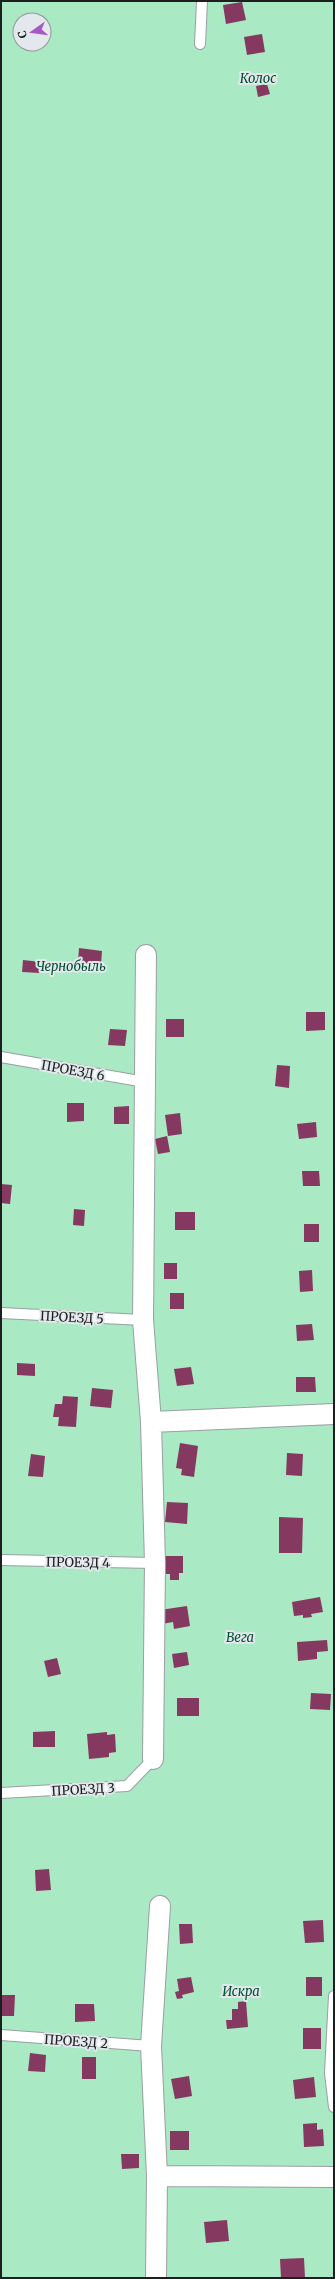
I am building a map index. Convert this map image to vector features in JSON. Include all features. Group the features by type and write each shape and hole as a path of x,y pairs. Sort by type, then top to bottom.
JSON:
{"street":[{"path":"146,955 143,1320 151,1422 155,1563 154,1759"},
{"path":"151,1422 334,1414"},
{"path":"156,2278 157,2176 151,2046 160,1906"},
{"path":"157,2176 334,2177"}],"lane":[{"path":"200,44 202,1"},
{"name":"ПРОЕЗД 6","path":"1,1057 145,1082"},
{"name":"ПРОЕЗД 5","path":"1,1313 143,1320"},
{"name":"ПРОЕЗД 4","path":"1,1560 155,1563"},
{"name":"ПРОЕЗД 3","path":"1,1793 127,1786 154,1759"},
{"path":"334,1996 330,2073 334,2108"},
{"name":"ПРОЕЗД 2","path":"1,2035 151,2046"}],"green space":[{"path":"1,1 334,1 334,2278 1,2278"}],"building":[{"path":"242,2 246,20 226,24 223,5"},
{"path":"262,34 265,52 247,55 244,37"},
{"path":"267,84 270,94 258,97 256,86"},
{"path":"79,948 102,951 101,965 78,962"},
{"path":"23,960 41,962 40,973 22,972"},
{"path":"306,1012 325,1012 325,1030 306,1031"},
{"path":"166,1019 184,1019 184,1037 166,1037"},
{"path":"110,1029 127,1030 125,1046 108,1045"},
{"path":"277,1065 290,1066 289,1088 275,1086"},
{"path":"67,1103 84,1103 84,1121 67,1122"},
{"path":"129,1106 129,1124 114,1124 114,1107"},
{"path":"180,1113 182,1134 168,1136 165,1115"},
{"path":"316,1122 317,1137 299,1139 297,1124"},
{"path":"167,1136 170,1152 158,1154 155,1139"},
{"path":"302,1171 319,1171 320,1186 303,1186"},
{"path":"1,1184 12,1185 10,1204 1,1203"},
{"path":"74,1209 85,1210 84,1226 73,1225"},
{"path":"175,1212 195,1212 195,1230 175,1230"},
{"path":"304,1224 319,1224 319,1242 304,1242"},
{"path":"164,1263 177,1263 177,1279 164,1279"},
{"path":"312,1270 313,1291 300,1292 299,1271"},
{"path":"170,1293 184,1293 184,1309 170,1309"},
{"path":"312,1324 314,1340 297,1341 296,1325"},
{"path":"17,1363 35,1364 35,1376 17,1375"},
{"path":"191,1367 194,1384 177,1386 174,1369"},
{"path":"296,1377 315,1377 316,1392 296,1392"},
{"path":"92,1388 113,1390 111,1408 90,1406"},
{"path":"63,1396 78,1397 76,1427 58,1426 59,1417 53,1417 55,1404 62,1404"},
{"path":"180,1443 198,1446 194,1477 181,1475 182,1469 176,1468"},
{"path":"287,1453 303,1454 302,1476 286,1475"},
{"path":"31,1454 45,1456 43,1477 28,1476"},
{"path":"167,1502 188,1503 187,1524 165,1522"},
{"path":"279,1517 303,1518 302,1553 279,1553"},
{"path":"163,1556 183,1556 183,1573 179,1573 179,1580 170,1580 170,1574 163,1574"},
{"path":"320,1597 323,1612 311,1614 312,1617 303,1618 303,1615 294,1616 292,1602"},
{"path":"187,1606 190,1626 174,1629 173,1622 162,1624 160,1610"},
{"path":"327,1640 328,1651 317,1652 317,1659 298,1661 297,1642"},
{"path":"187,1652 189,1665 174,1668 172,1654"},
{"path":"57,1658 61,1674 48,1677 44,1661"},
{"path":"311,1693 331,1694 330,1710 310,1709"},
{"path":"177,1698 199,1698 199,1716 177,1716"},
{"path":"55,1731 55,1747 33,1747 33,1732"},
{"path":"107,1732 107,1735 115,1734 116,1752 109,1753 109,1757 89,1759 87,1734"},
{"path":"49,1869 51,1890 36,1891 35,1870"},
{"path":"323,1920 324,1942 305,1943 303,1921"},
{"path":"179,1924 192,1924 193,1943 180,1944"},
{"path":"191,1977 194,1992 182,1995 183,1998 177,1999 175,1992 179,1991 177,1979"},
{"path":"306,1977 322,1977 322,1996 306,1996"},
{"path":"1,1995 15,1995 14,2016 1,2016"},
{"path":"246,2001 248,2027 227,2029 226,2020 232,2020 232,2009 238,2009 238,2002"},
{"path":"75,2004 94,2004 95,2021 75,2022"},
{"path":"303,2028 321,2028 321,2049 303,2049"},
{"path":"30,2053 46,2055 45,2072 28,2071"},
{"path":"82,2057 96,2057 96,2079 82,2079"},
{"path":"189,2076 192,2096 175,2099 171,2079"},
{"path":"314,2077 316,2097 295,2099 293,2080"},
{"path":"317,2123 317,2130 323,2129 324,2146 304,2147 303,2124"},
{"path":"170,2131 189,2131 189,2150 170,2150"},
{"path":"121,2154 139,2154 139,2168 122,2169"},
{"path":"227,2220 229,2241 206,2243 204,2222"},
{"path":"304,2258 305,2278 281,2278 280,2259"}],"park label":[{"name":"Колос","path":"258,78"},
{"name":"Чернобыль","path":"71,966"},
{"name":"Вега","path":"240,1637"},
{"name":"Искра","path":"241,1991"}]}
